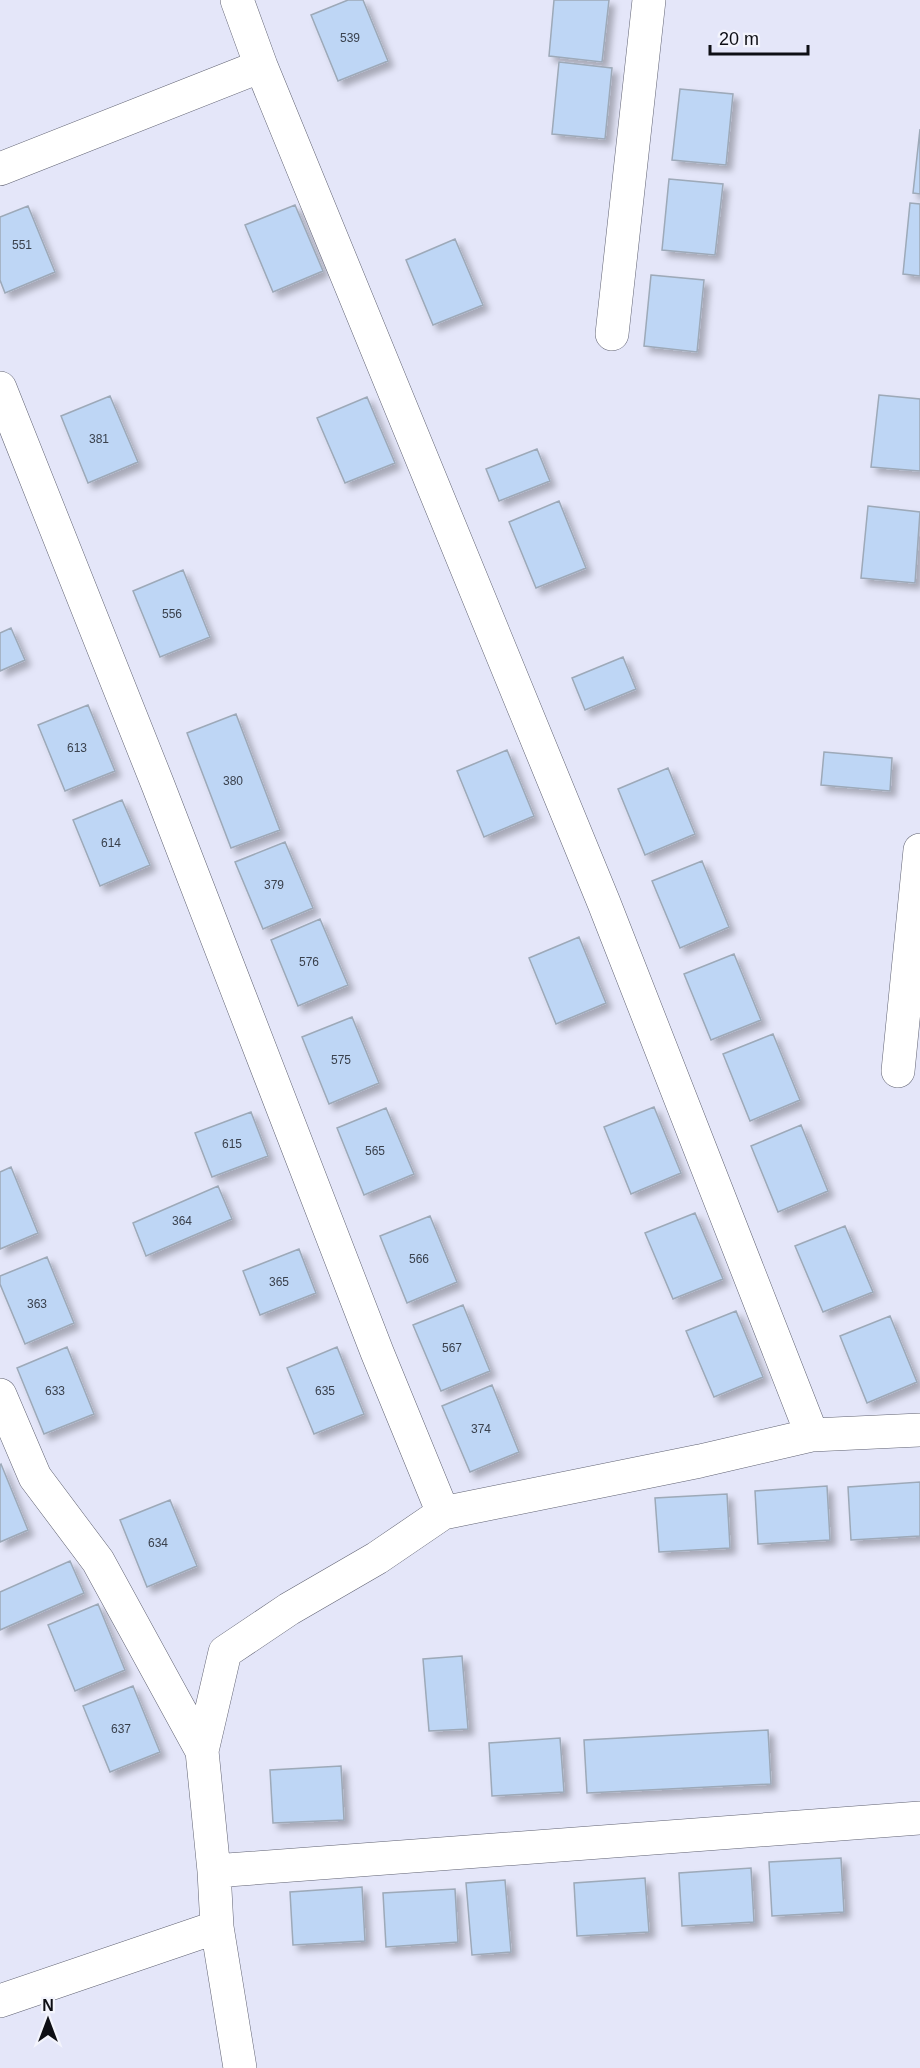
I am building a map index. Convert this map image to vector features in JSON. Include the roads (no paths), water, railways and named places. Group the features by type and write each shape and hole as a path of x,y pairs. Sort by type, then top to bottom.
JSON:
{"street":[{"path":"237,0 261,66 604,903 813,1436"},
{"path":"612,334 649,0"},
{"path":"0,169 261,66"},
{"path":"0,388 162,796 377,1352 443,1513"},
{"path":"898,1071 920,850"},
{"path":"0,1395 35,1478 98,1561 202,1751"},
{"path":"240,2068 217,1927 202,1751 225,1652 289,1609 377,1558 443,1513 813,1436 920,1430"},
{"path":"214,1871 920,1818"},
{"path":"0,2001 217,1927"}]}
